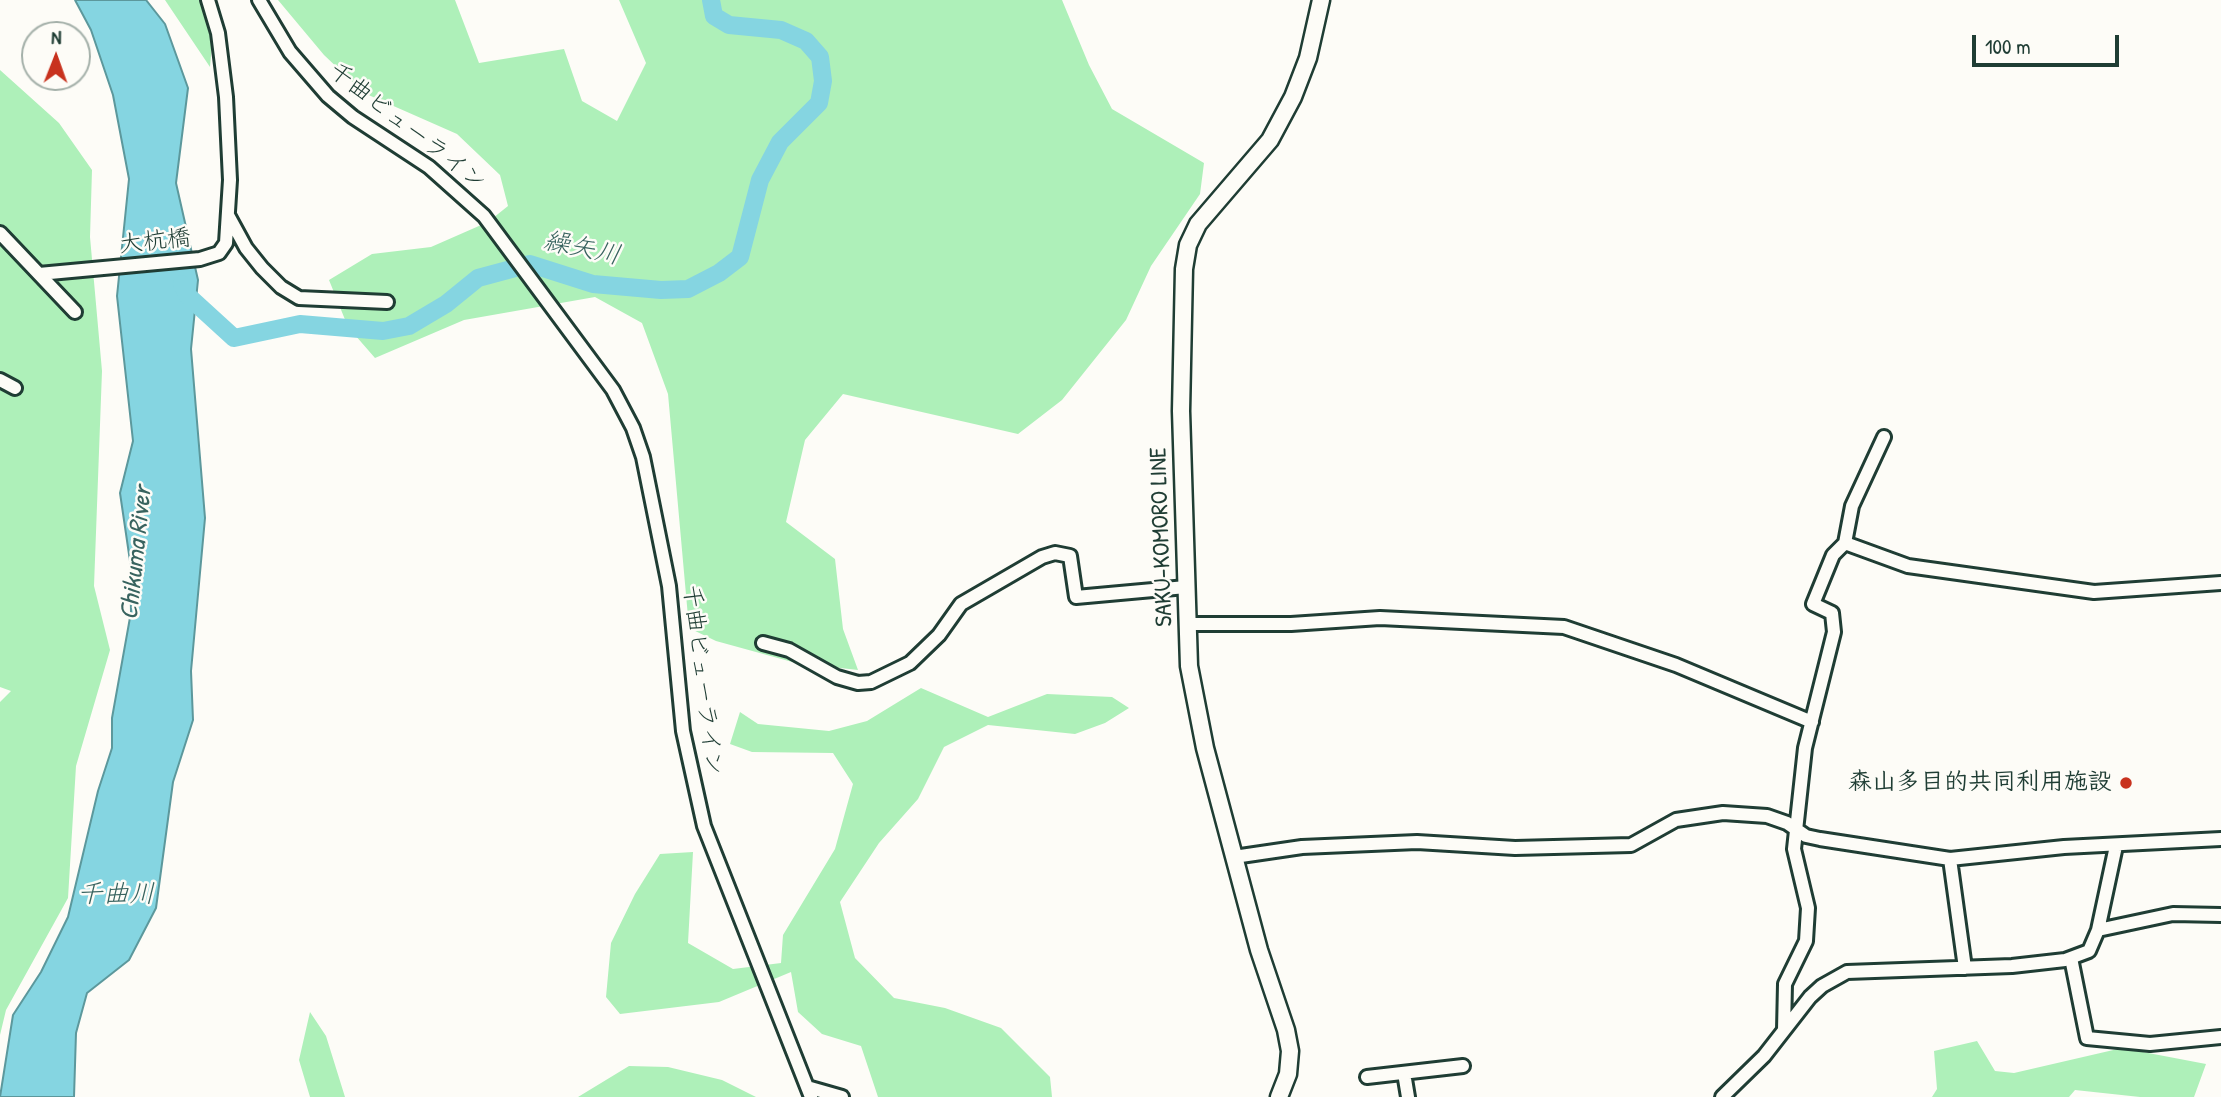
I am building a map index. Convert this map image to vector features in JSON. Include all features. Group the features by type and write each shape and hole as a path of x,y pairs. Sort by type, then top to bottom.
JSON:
{"main road":[{"name":"SAKU-KOMORO LINE","path":"1279,1097 1288,1073 1290,1051 1234,858 1194,701 1188,666 1181,411 1188,245 1210,207 1270,140 1293,97 1308,58 1321,0"}],"street":[{"path":"208,0 218,33 226,97 228,215 246,248 281,287 290,292 318,300 387,303"},
{"name":"千曲ビューライン","path":"259,0 290,52 328,96 353,117 429,167 484,216 612,390 639,447 669,586 683,731 701,815 809,1092"},
{"name":"大杭橋","path":"39,274 200,259 219,253 226,243 228,215"},
{"path":"0,233 75,312"},
{"path":"0,380 15,388"},
{"path":"1784,1030 1785,984 1806,941 1808,908 1796,864 1795,829 1805,748 1834,632 1832,613 1813,604 1833,555 1845,543 1852,506 1884,437"},
{"path":"1845,543 1908,566 2094,592 2221,583"},
{"path":"762,643 789,650 837,677 858,683 871,681 910,663 939,635 961,604 1042,557 1055,553 1070,556 1076,597 1186,587"},
{"path":"1187,624 1291,624 1380,618 1564,627 1676,665 1812,722"},
{"path":"1234,858 1302,847 1417,842 1516,848 1631,845 1676,820 1723,813 1767,816 1807,836 1820,839 1950,859 2064,847 2221,839"},
{"path":"1722,1097 1763,1056 1822,986 1847,972 1965,968 2071,958 2089,951 2098,930 2116,846"},
{"path":"1950,859 1965,968"},
{"path":"2098,930 2173,914 2221,915"},
{"path":"2071,958 2087,1038 2150,1044 2221,1037"},
{"path":"1367,1077 1462,1066"},
{"path":"1404,1073 1408,1097"},
{"path":"809,1092 842,1097"}],"green space":[{"path":"165,0 216,0 210,67 169,6"},
{"path":"278,0 455,0 479,63 564,49 582,101 617,121 646,63 619,0 1062,0 1089,65 1112,109 1204,163 1200,194 1151,266 1126,320 1062,400 1018,434 843,394 805,440 786,522 835,559 843,629 858,670 796,663 716,641 689,628 668,394 642,323 595,297 464,320 375,358 348,327 329,280 372,254 431,247 488,222 508,206 500,175 457,134 364,93 324,55"},
{"path":"0,70 59,123 92,170 90,237 102,371 94,586 110,650 76,766 68,898 6,1010 0,1035 0,702 11,691 0,687"},
{"path":"921,688 988,717 1047,694 1112,697 1129,708 1105,723 1075,734 988,725 944,747 918,799 879,843 840,902 855,958 894,998 945,1008 1001,1028 1050,1077 1052,1097 878,1097 861,1046 822,1034 798,1012 791,972 719,1002 620,1014 606,997 611,943 635,894 660,854 693,852 688,943 733,969 781,963 783,935 835,849 853,784 833,753 752,752 730,744 740,712 758,724 829,731 867,721"},
{"path":"310,1012 326,1036 345,1097 310,1097 299,1060"},
{"path":"1977,1041 1995,1071 2014,1073 2122,1048 2206,1064 2194,1097 2140,1097 2075,1090 2069,1097 1932,1097 1937,1089 1934,1051"},
{"path":"629,1066 668,1067 722,1080 756,1097 578,1097"}],"water":[{"name":"千曲川","path":"75,0 146,0 165,24 188,88 176,183 198,280 191,349 205,518 191,671 193,720 173,782 156,908 129,960 87,993 76,1033 74,1097 0,1097 13,1015 41,972 68,917 98,791 112,748 112,718 131,612 130,561 120,493 133,441 117,296 129,179 113,95 91,30 91,21 86,21"}],"waterway":[{"name":"繰矢川","path":"182,284 188,296 234,338 300,324 383,331 409,326 446,304 478,278 530,264 593,284 661,290 688,289 719,273 740,257 760,180 780,142 819,103 823,81 820,57 806,41 781,30 729,25 714,16 711,0"}],"place":[{"name":"森山多目的共同利用施設","path":"2126,783"}],"water label":[{"name":"Chikuma River","path":"137,553"}]}
